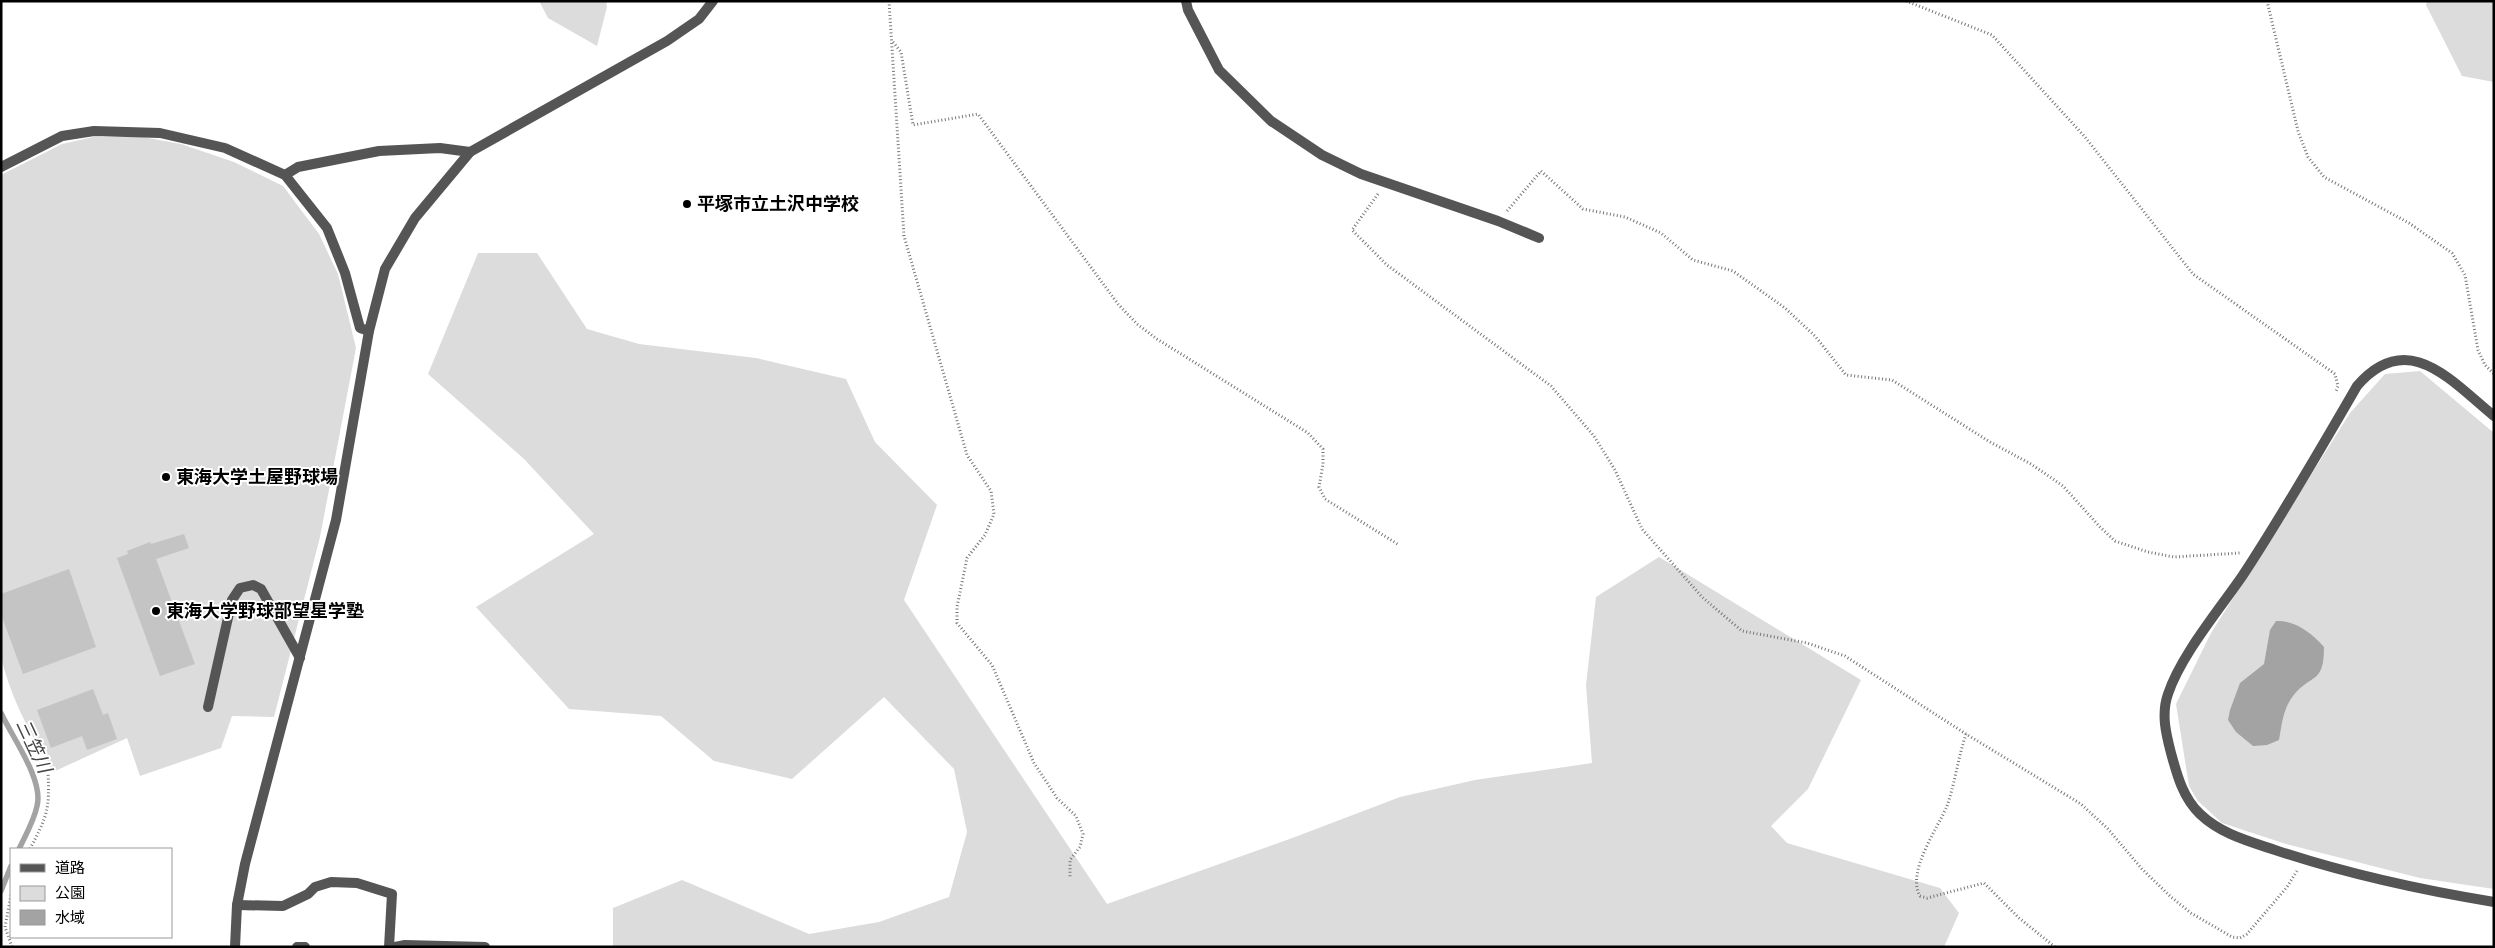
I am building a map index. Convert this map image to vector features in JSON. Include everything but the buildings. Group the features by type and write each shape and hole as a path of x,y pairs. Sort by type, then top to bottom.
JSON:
{"street":[{"path":"235,947 238,905 245,864 336,520 369,331 386,269 415,218 470,152 667,41 699,19 713,1"},
{"path":"1186,1 1219,70 1271,121 1322,155 1361,174 1498,221 1539,238"},
{"path":"1,167 62,136 94,131 160,133 225,148 285,176 327,228 345,273 360,328 369,331"},
{"path":"285,176 298,167 379,151 440,148 470,152"},
{"path":"2494,416 2432,366 2414,361 2402,361 2379,367 2368,374 2358,386 2258,551 2174,680 2165,709 2166,731 2181,786 2198,812 2219,830 2302,859 2421,890 2494,902"},
{"path":"208,707 232,600 240,588 253,585 261,589 300,658"},
{"path":"238,905 283,906 308,894 315,887 331,882 357,883 392,894 389,947"},
{"path":"395,947 405,944 485,947"},
{"path":"297,947 306,947"}],"path":[{"path":"889,1 904,236 967,455 992,491 994,514 985,535 967,558 957,607 957,622 992,665 1034,763 1057,798 1076,816 1083,834 1080,847 1070,860 1070,878"},
{"path":"1906,1 1992,34 2086,137 2193,274 2335,374 2338,386 2331,399"},
{"path":"2267,1 2298,131 2308,157 2324,177 2409,223 2452,253 2465,275 2478,350 2485,365 2494,374"},
{"path":"892,42 901,52 913,125 978,114 1118,304 1157,339 1308,433 1322,449 1323,464 1319,487 1325,500 1399,545"},
{"path":"1498,221 1541,171 1583,209 1625,217 1661,233 1692,260 1733,270 1785,308 1815,336 1846,375 1892,380 1990,442 2031,464 2064,486 2115,541 2148,552 2174,557 2258,551"},
{"path":"1387,182 1352,230 1387,265 1551,386 1594,436 1615,470 1642,529 1702,597 1742,631 1807,643 1845,656 1966,734 2081,804 2108,829 2142,869 2171,897 2192,913 2232,937 2240,938 2247,934 2287,887 2302,859"},
{"path":"1966,734 1946,807 1921,861 1917,891 1920,896 1927,898 1984,883 2019,918 2055,947"},
{"path":"30,848 46,817 49,805 48,772"},
{"path":"10,900 5,927 12,947"}],"green space":[{"path":"539,1 606,1 607,7 597,46 548,18"},
{"path":"2427,1 2494,1 2494,82 2462,76 2426,5"},
{"name":"東海大学土屋野球場","path":"93,137 143,137 181,144 234,162 283,186 319,234 338,274 356,348 320,537 274,717 232,716 221,748 140,776 127,738 53,772 23,716 10,687 1,657 1,175 62,144"},
{"path":"478,253 537,253 587,329 639,344 756,358 846,379 875,442 937,505 904,600 1107,904 1295,837 1400,797 1475,780 1592,763 1586,685 1596,597 1659,557 1861,680 1808,789 1771,826 1787,843 1940,888 1959,913 1944,947 613,947 613,908 682,880 809,934 879,922 949,897 967,832 954,769 884,697 792,779 714,761 661,716 569,709 476,607 594,534 524,459 428,374"},
{"path":"2420,371 2494,433 2494,889 2420,878 2286,844 2222,823 2198,801 2189,786 2176,704 2211,633 2350,413 2385,374"}],"water":[{"path":"2276,621 2283,621 2302,628 2324,647 2322,667 2315,677 2293,696 2287,706 2279,740 2267,745 2253,746 2236,732 2228,720 2240,683 2264,664 2270,630"}],"waterway":[{"name":"三笠川","path":"1,713 32,771 38,796 34,817 19,848"},
{"name":"三笠川","path":"1,891 10,868"}],"place":[{"name":"平塚市立土沢中学校","path":"687,204"},
{"name":"東海大学土屋野球場","path":"166,477"},
{"name":"東海大学野球部望星学塾","path":"156,611"}]}
